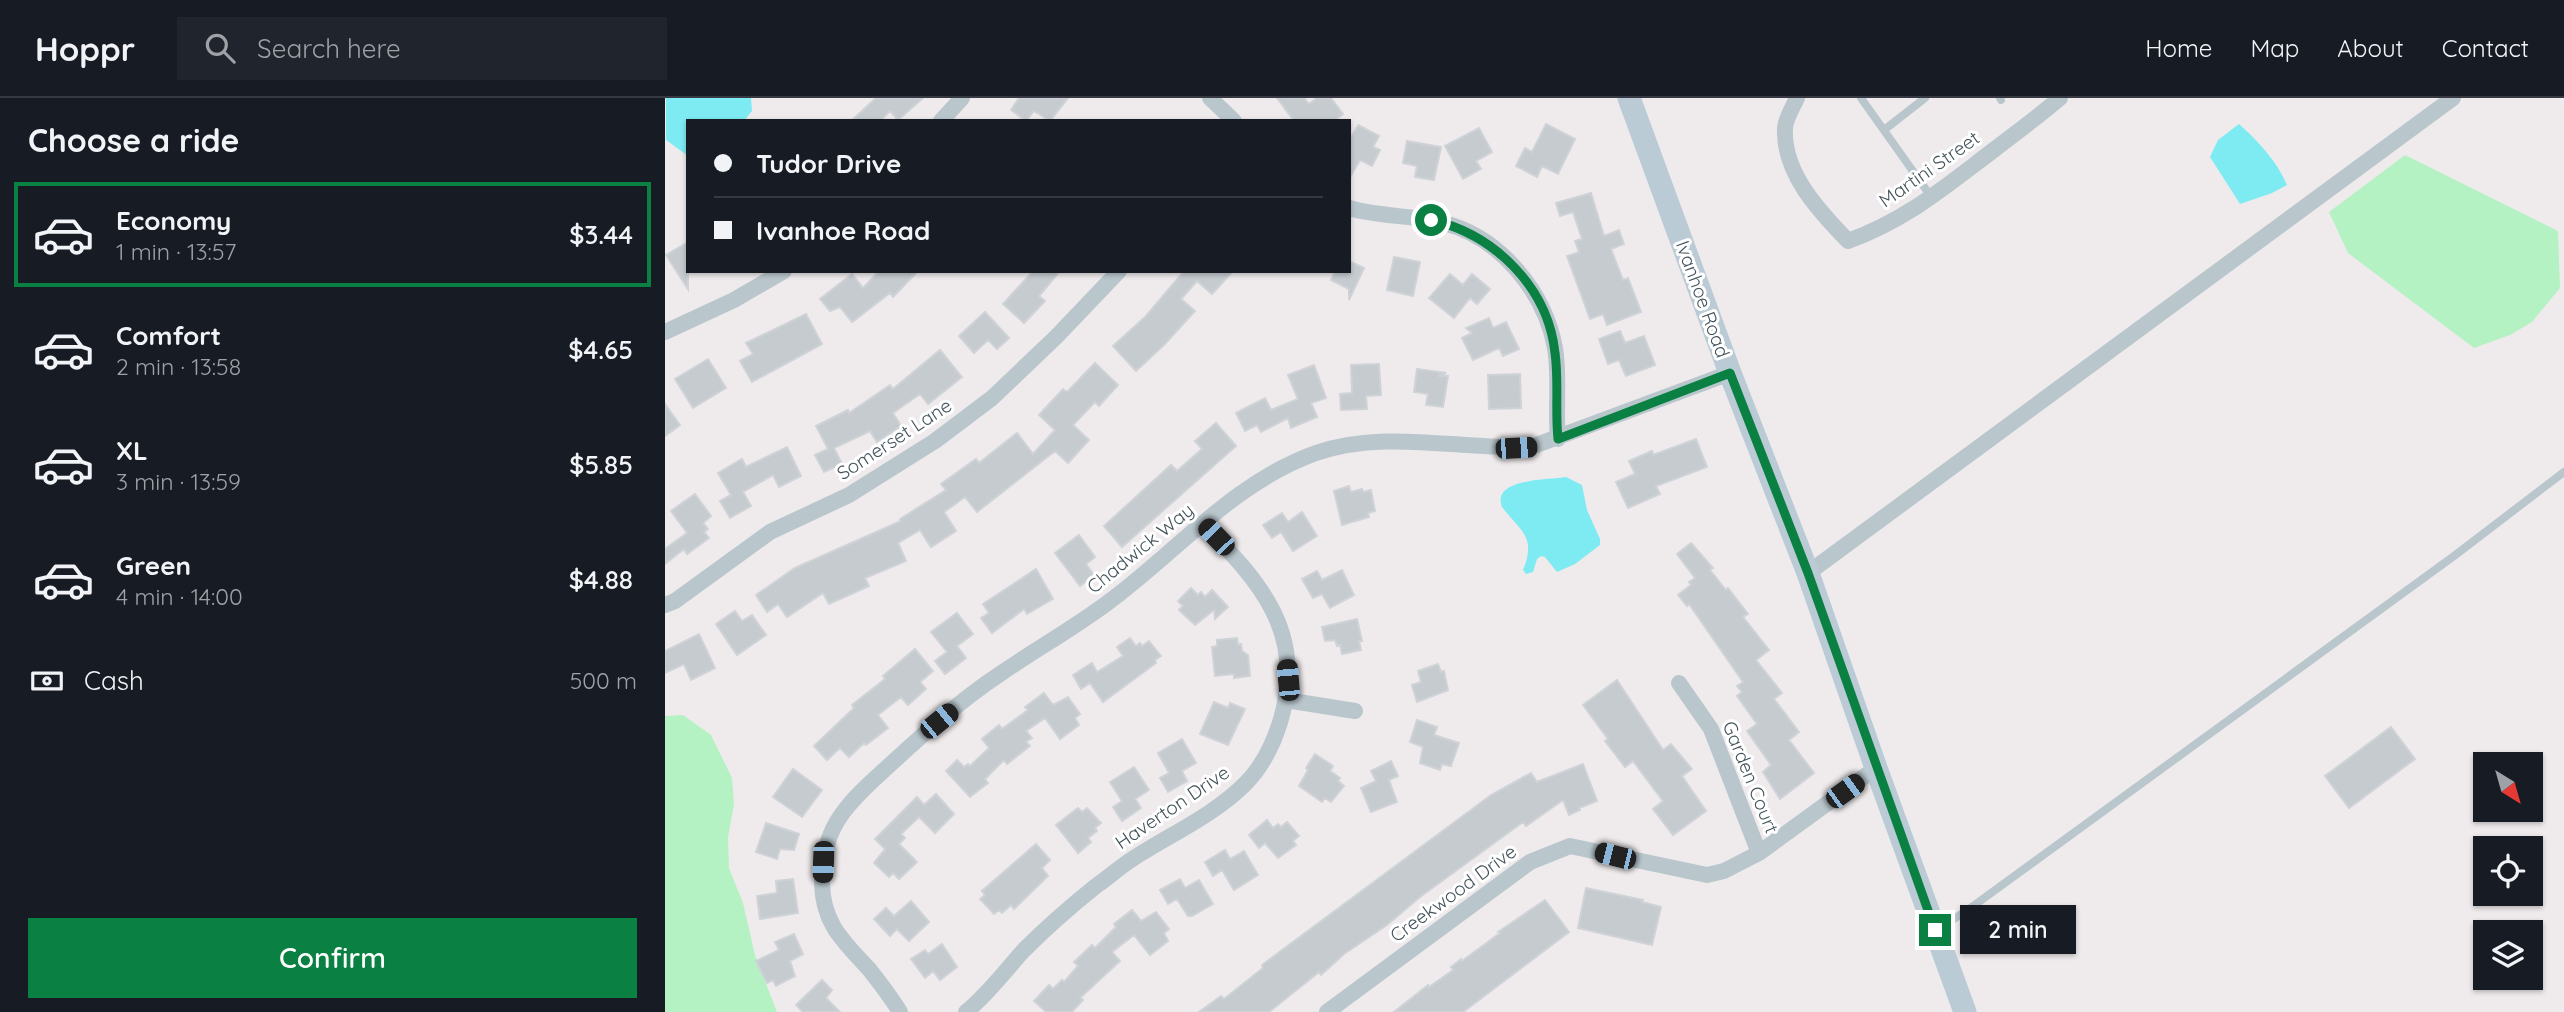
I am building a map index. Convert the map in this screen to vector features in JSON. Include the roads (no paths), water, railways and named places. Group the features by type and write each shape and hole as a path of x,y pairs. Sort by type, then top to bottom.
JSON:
{"main road":[{"name":"Ivanhoe Road","path":"1629,98 1730,373 1808,573 1965,1012"}],"street":[{"path":"943,119 962,98"},
{"path":"1210,98 1232,119"},
{"name":"Martini Street","path":"1797,98 1785,126 1787,158 1823,215 1848,241 1910,213 2034,121 2060,98"},
{"path":"1808,573 2453,98"},
{"path":"1351,208 1375,214 1414,216 1448,224 1489,244 1518,271 1538,300 1551,332 1557,376 1558,439"},
{"path":"665,332 734,300 781,273"},
{"name":"Somerset Lane","path":"665,605 675,601 770,532 849,495 935,441 992,398 1056,338 1117,273"},
{"name":"Chadwick Way","path":"900,1012 888,993 848,949 831,923 823,898 823,862 834,827 855,798 961,703 998,675 1106,604 1232,498 1277,469 1336,447 1372,442 1531,447 1730,373"},
{"name":"Haverton Drive","path":"966,1012 1065,911 1131,859 1217,807 1245,784 1269,751 1286,700 1286,647 1263,591 1203,524"},
{"name":"Garden Court","path":"1679,683 1711,729 1759,853"},
{"path":"1286,700 1355,711"},
{"name":"Creekwood Drive","path":"1327,1012 1530,862 1570,846 1707,875 1741,863 1759,853 1876,768"}],"lane":[{"path":"1861,98 1931,198"},
{"path":"1884,130 1925,98"},
{"path":"1935,930 1965,912 2421,580 2564,472"}],"water":[{"path":"666,98 751,98 752,111 746,119 686,119 686,155 666,140"},
{"path":"2239,124 2266,152 2287,185 2240,204 2210,157 2218,140"},
{"path":"1566,477 1582,485 1587,510 1600,545 1575,564 1557,572 1545,557 1541,556 1537,559 1533,572 1526,574 1523,570 1527,559 1527,541 1502,507 1501,498 1505,491 1523,482"}]}
